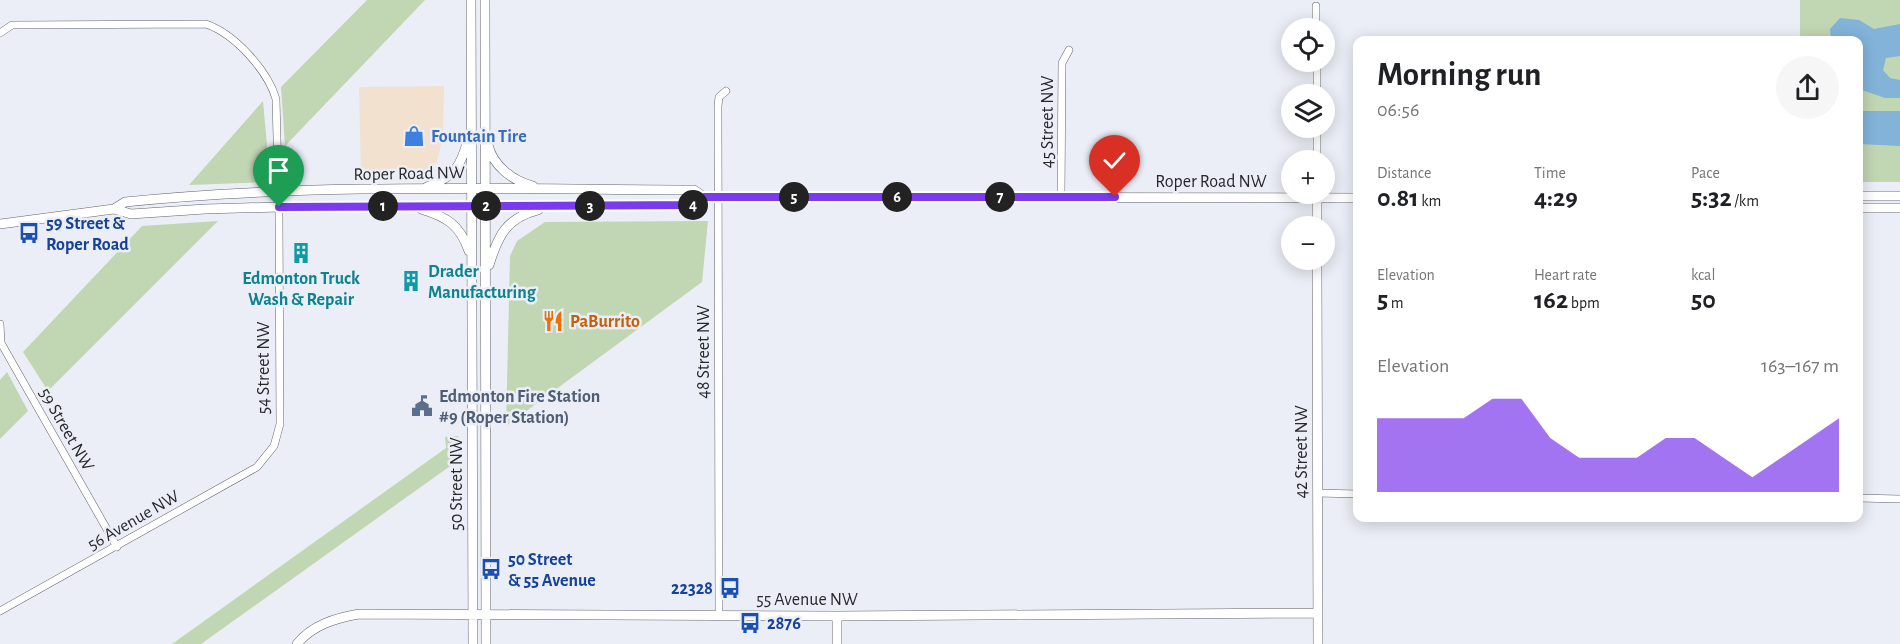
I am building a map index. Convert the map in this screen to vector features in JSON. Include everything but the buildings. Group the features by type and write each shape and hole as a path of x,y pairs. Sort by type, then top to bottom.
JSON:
{"main road":[{"name":"50 Street NW","path":"471,0 473,644"},
{"name":"50 Street NW","path":"484,0 486,644"},
{"path":"423,189 454,173 463,156 471,129"},
{"path":"485,130 494,161 521,183 547,189"},
{"name":"Roper Road NW","path":"114,209 125,202 227,193 423,189 694,190 704,197 1281,195"},
{"name":"Roper Road NW","path":"1335,196 1353,198"},
{"path":"1863,196 1900,196"},
{"name":"Roper Road NW","path":"0,224 114,209 131,214 279,207 694,205 704,197"},
{"path":"413,206 448,220 457,227 464,236 472,260"},
{"path":"485,276 495,244 507,226 520,216 550,206"},
{"path":"1863,208 1900,208"},
{"name":"42 Street NW","path":"1317,270 1318,644"},
{"name":"55 Avenue NW","path":"299,641 312,630 326,623 341,617 359,614 837,616 1318,613"},
{"path":"837,616 837,644"}],"street":[{"path":"1316,6 1316,18"},
{"name":"54 Street NW","path":"0,33 12,25 206,24 233,39 273,86 277,113 279,191 280,424 274,447"},
{"name":"45 Street NW","path":"1061,197 1062,63 1069,50"},
{"name":"48 Street NW","path":"718,615 718,106 719,97 726,91"},
{"name":"59 Street NW","path":"0,324 1,342 117,547"},
{"name":"56 Avenue NW","path":"0,611 257,467 274,447"},
{"path":"1317,493 1353,494"},
{"path":"1863,498 1900,499"}],"shaded area":[{"path":"444,86 443,136 437,162 420,173 361,173 359,87"}],"green space":[{"path":"367,0 425,0 285,146 281,87"},
{"path":"1800,0 1900,0 1900,182 1863,182 1863,36 1800,36"},
{"path":"263,101 268,182 189,185"},
{"path":"218,221 48,391 23,352 142,226"},
{"path":"708,221 702,282 506,426 510,256 517,241 545,222"},
{"path":"7,372 28,411 0,439 0,380"},
{"path":"458,436 460,459 201,644 172,644 446,448 445,437"}],"water":[{"path":"1840,18 1859,20 1874,29 1900,24 1900,56 1886,58 1883,70 1890,78 1900,80 1900,98 1885,98 1863,90 1863,36 1831,36 1830,29"},
{"path":"1863,111 1900,111 1900,146 1863,144"}],"place":[{"name":"Fountain Tire","path":"414,136"},
{"name":"59 Street & Roper Road","path":"29,233"},
{"name":"Edmonton Truck Wash & Repair","path":"301,253"},
{"name":"Drader Manufacturing","path":"411,281"},
{"name":"PaBurrito","path":"553,321"},
{"name":"Edmonton Fire Station #9 (Roper Station)","path":"422,406"},
{"name":"50 Street & 55 Avenue","path":"491,569"},
{"name":"22328","path":"730,588"},
{"name":"2876","path":"750,623"}],"route":[{"path":"279,207 694,205 704,197 1115,197"}]}
